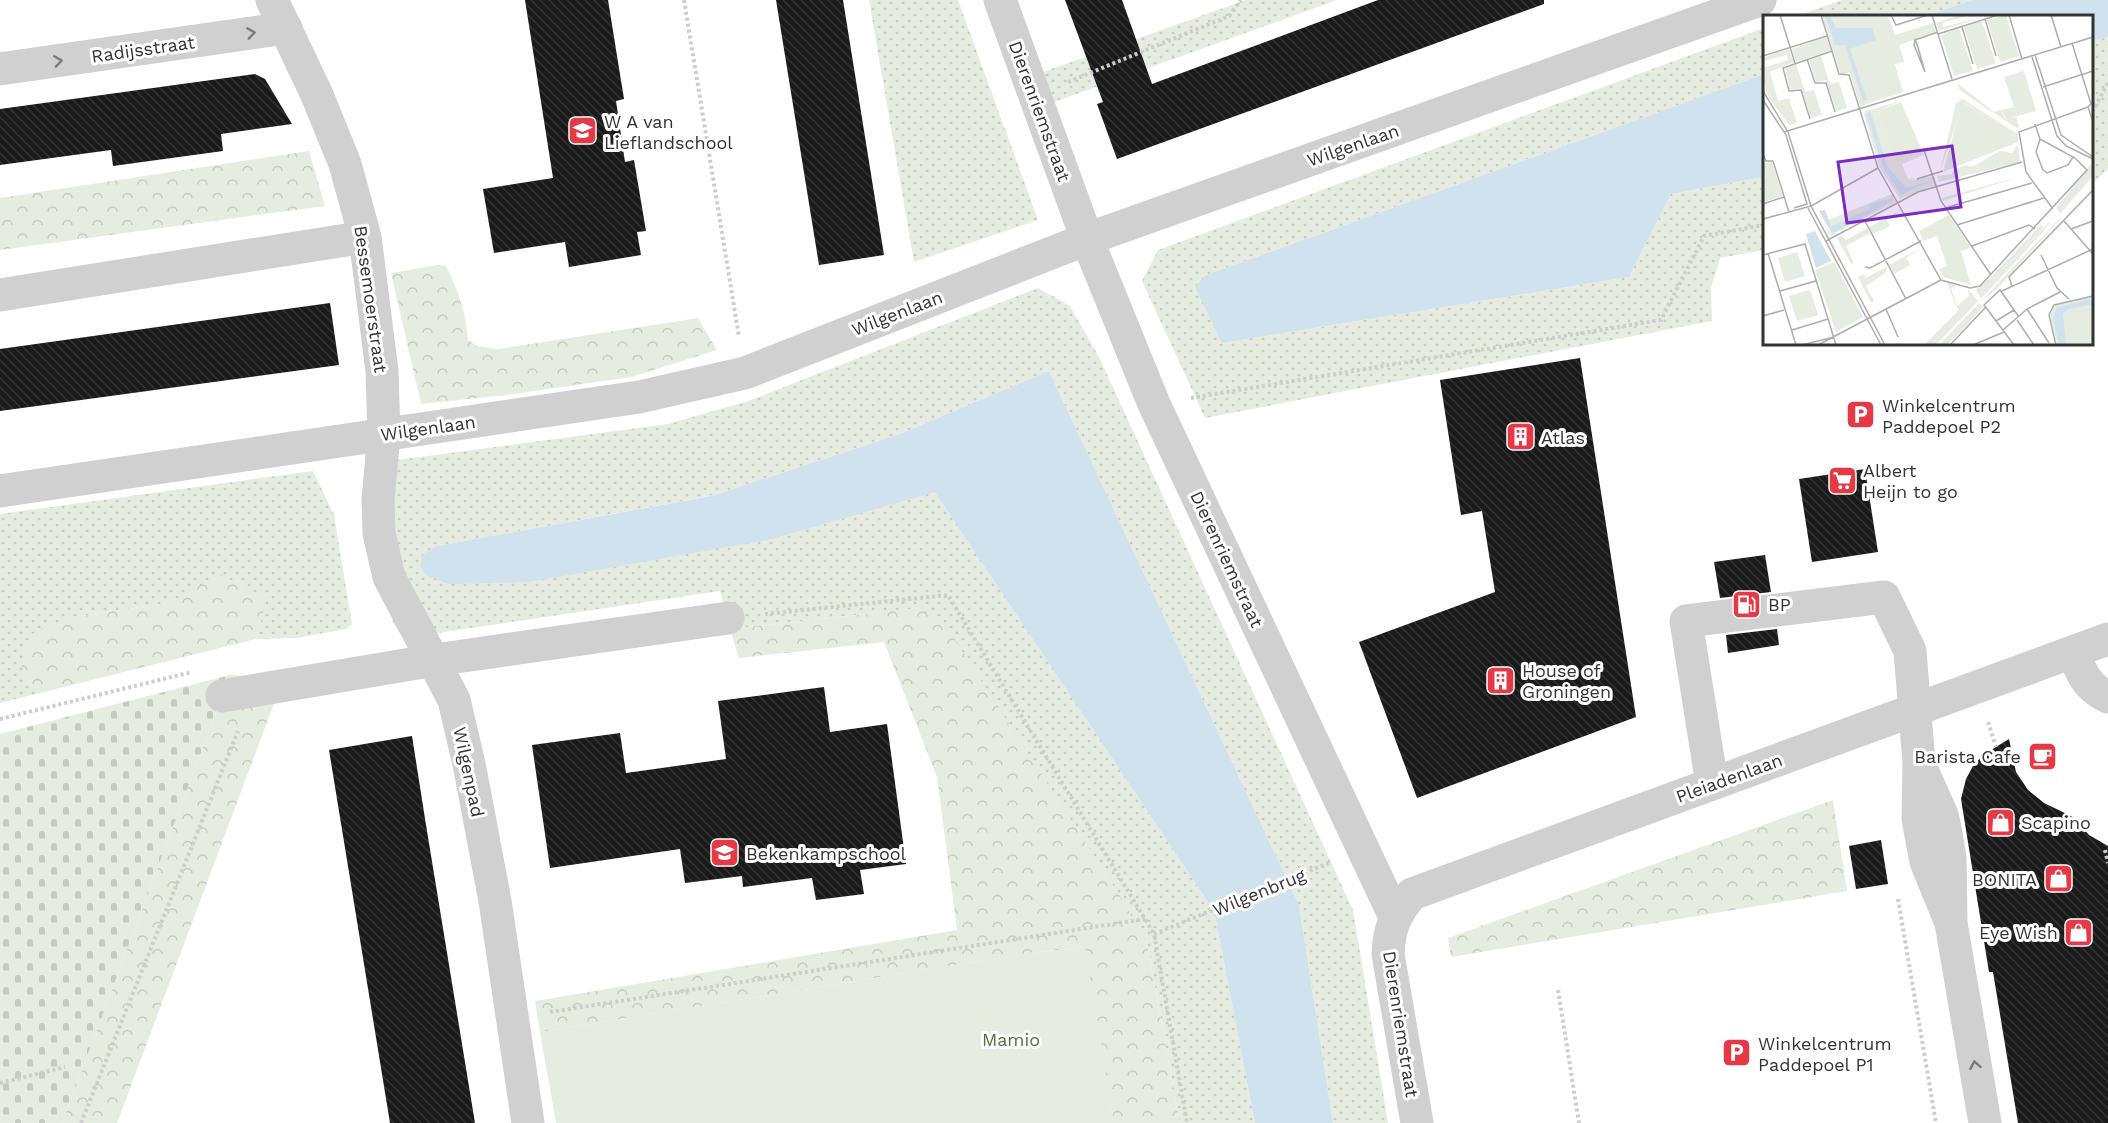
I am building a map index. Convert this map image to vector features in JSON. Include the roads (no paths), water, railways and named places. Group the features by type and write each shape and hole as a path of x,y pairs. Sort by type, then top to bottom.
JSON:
{"street":[{"name":"Dierenriemstraat","path":"1000,0 1087,239 1154,404 1395,917 1389,936 1388,954 1416,1123"},
{"name":"Wilgenlaan","path":"0,491 639,397 745,373 1087,239 1760,0"},
{"name":"Radijsstraat","path":"0,69 279,14"},
{"name":"Bessemoerstraat","path":"279,14 345,165 365,237 382,371 384,435"},
{"path":"0,295 365,237"},
{"name":"Wilgenpad","path":"384,435 378,499 379,533 389,577 435,660 454,700 469,764 495,901 528,1123"},
{"path":"1712,784 1686,621 1884,597 1910,651 1919,763 1944,821 1950,858 1951,923 1985,1123"},
{"path":"237,694 435,660 728,618"},
{"name":"Pleiadenlaan","path":"1395,917 1412,894 2108,639"},
{"path":"2073,652 2083,676 2091,686 2108,697"}],"water":[{"path":"1972,0 2108,0 2108,37 2093,41 2093,15 1929,15"},
{"path":"1763,74 1763,177 1671,194 1629,277 1222,343 1195,287 1206,275"},
{"path":"1049,371 1299,905 1333,1123 1255,1123 1214,911 935,492 772,539 529,582 448,584 426,575 420,566 423,554 438,546 711,496 900,434"}],"place":[{"name":"W A van Lieflandschool","path":"583,131"},
{"name":"Winkelcentrum Paddepoel P2","path":"1861,415"},
{"name":"Atlas","path":"1520,437"},
{"name":"Albert Heijn to go","path":"1842,480"},
{"name":"BP","path":"1747,604"},
{"name":"House of Groningen","path":"1501,680"},
{"name":"Barista Cafe","path":"2042,756"},
{"name":"Scapino","path":"2000,822"},
{"name":"Bekenkampschool","path":"725,853"},
{"name":"BONITA","path":"2058,879"},
{"name":"Eye Wish","path":"2079,932"},
{"name":"Winkelcentrum Paddepoel P1","path":"1737,1053"}],"park label":[{"name":"Mamio","path":"1011,1039"}]}
